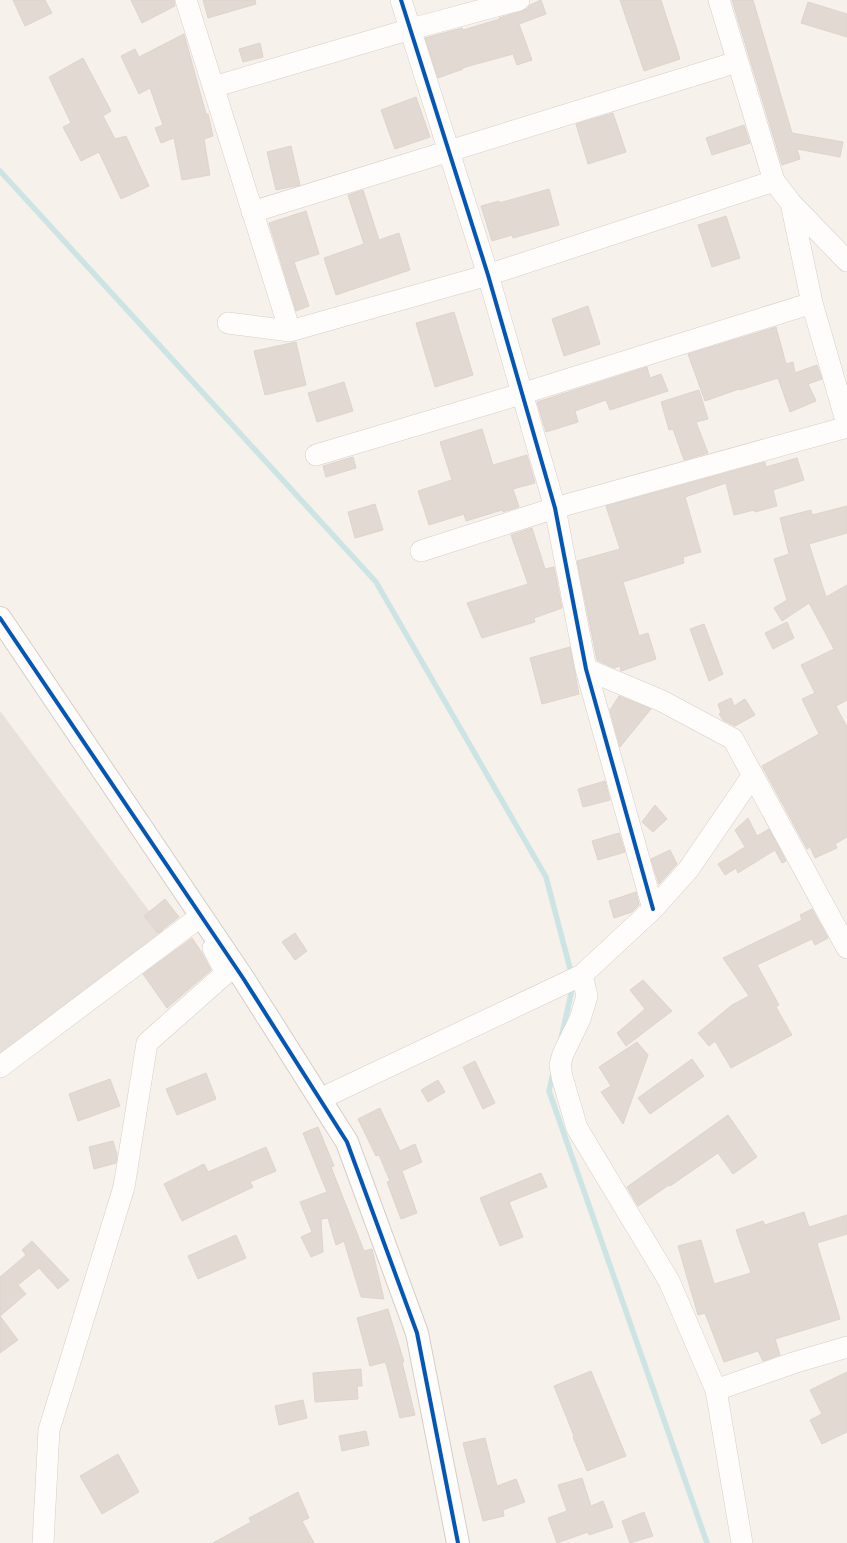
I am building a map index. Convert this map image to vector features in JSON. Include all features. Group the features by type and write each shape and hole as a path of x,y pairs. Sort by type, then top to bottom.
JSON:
{"street":[{"path":"186,0 290,330"},
{"path":"401,0 488,275 555,508 586,669 653,909"},
{"path":"213,87 411,29 519,0"},
{"path":"718,0 774,181 791,204 847,261"},
{"path":"252,212 737,62"},
{"path":"228,323 290,330 488,275 774,181"},
{"path":"421,551 555,508 847,425 812,303 791,204"},
{"path":"316,454 521,394 812,303"},
{"path":"0,618 200,918 243,978 347,1142 417,1333 458,1543"},
{"path":"586,669 662,701 734,739 847,948"},
{"path":"320,1098 582,975 653,909 688,870 753,775"},
{"path":"0,1067 200,918"},
{"path":"43,1543 49,1430 124,1187 147,1043 226,973 200,918"},
{"path":"582,975 587,996 580,1019 563,1054 560,1065 562,1077 577,1128 669,1282 716,1390 742,1543"},
{"path":"716,1390 793,1363 847,1348"}],"shaded area":[{"path":"0,711 164,931 0,1056"}],"building":[{"path":"13,0 45,0 52,13 25,26"},
{"path":"131,0 174,0 175,6 142,23"},
{"path":"203,0 255,0 256,4 208,18"},
{"path":"541,0 546,14 519,24 532,60 517,65 513,54 462,68 463,69 438,78 425,38 462,28 463,30 500,19 499,18 527,9 530,5"},
{"path":"620,0 661,0 680,59 644,71"},
{"path":"732,0 753,0 792,133 843,142 840,157 797,149 800,159 782,165"},
{"path":"808,2 847,14 847,37 801,23"},
{"path":"184,34 206,114 208,114 213,136 204,139 210,175 182,180 174,138 161,143 155,128 163,125 150,88 139,94 121,56 135,49 139,57"},
{"path":"260,43 263,57 243,62 239,49"},
{"path":"83,58 111,111 103,116 115,139 126,136 149,186 121,199 99,152 81,161 63,127 71,123 49,77"},
{"path":"416,97 430,137 395,149 381,110"},
{"path":"613,113 626,152 588,164 576,124"},
{"path":"744,125 750,143 712,155 706,138"},
{"path":"291,146 300,185 276,190 267,152"},
{"path":"549,189 559,225 513,238 512,235 492,241 481,206 499,201 499,203"},
{"path":"363,190 379,240 399,233 410,270 336,295 324,258 364,244 348,195"},
{"path":"306,211 319,254 294,262 309,306 296,311 269,223"},
{"path":"726,216 740,258 712,267 698,225"},
{"path":"588,306 600,344 564,356 552,319"},
{"path":"454,312 473,375 435,387 416,323"},
{"path":"776,327 786,364 793,362 795,373 817,365 822,379 808,384 816,401 790,412 778,378 740,390 739,389 705,401 688,354"},
{"path":"296,342 306,385 265,395 254,351"},
{"path":"647,367 650,378 661,374 668,391 610,410 606,400 575,411 578,422 546,432 537,402"},
{"path":"344,382 353,411 317,422 308,393"},
{"path":"699,390 708,419 696,422 708,453 684,460 673,429 669,430 661,402"},
{"path":"482,429 493,465 527,455 535,483 513,489 519,507 503,512 502,510 466,521 464,514 429,525 418,491 452,480 440,442"},
{"path":"353,457 356,468 326,477 323,466"},
{"path":"797,458 804,480 773,490 777,506 755,512 754,510 734,515 726,483 685,497 701,552 683,557 684,563 623,582 639,636 648,633 656,659 621,671 620,666 614,668 597,660 577,561 620,549 606,506 765,462 766,467"},
{"path":"375,504 383,530 355,538 348,512"},
{"path":"847,506 847,533 809,544 826,597 847,585 847,700 836,706 847,727 847,837 835,844 837,848 815,858 810,847 807,849 762,766 819,734 802,699 815,693 801,665 834,649 809,603 782,621 774,608 787,600 774,559 789,554 780,518 811,510 812,515"},
{"path":"532,528 545,569 554,567 562,608 534,618 535,622 482,638 467,603 528,584 511,535"},
{"path":"787,622 794,638 773,649 765,633"},
{"path":"704,624 723,674 709,681 690,629"},
{"path":"570,647 579,694 542,704 530,658"},
{"path":"619,696 651,709 620,747 610,710"},
{"path":"731,698 734,706 745,699 755,715 735,726 723,720 719,714 721,713 718,704"},
{"path":"605,781 610,800 583,807 578,789"},
{"path":"655,805 667,819 653,832 642,822"},
{"path":"748,818 757,836 769,829 786,861 782,863 775,850 738,873 736,868 725,875 718,864 745,847 735,830"},
{"path":"619,833 625,852 598,860 592,841"},
{"path":"670,850 677,864 659,884 651,859"},
{"path":"636,892 639,905 632,912 614,918 609,901"},
{"path":"165,899 179,917 158,933 144,916"},
{"path":"812,909 828,938 815,945 812,939 757,965 779,1005 776,1007 792,1035 731,1068 715,1041 709,1046 698,1033 732,1005 749,996 723,958 802,920 800,915"},
{"path":"295,933 307,951 295,960 282,942"},
{"path":"192,938 211,970 167,1008 143,974"},
{"path":"643,980 672,1011 626,1046 617,1033 645,1009 630,990"},
{"path":"637,1042 648,1055 623,1124 601,1092 611,1086 599,1067"},
{"path":"692,1059 704,1076 650,1114 638,1098"},
{"path":"475,1061 495,1103 483,1109 463,1067"},
{"path":"206,1073 216,1099 177,1115 166,1089"},
{"path":"110,1079 120,1106 78,1121 69,1094"},
{"path":"438,1080 445,1092 428,1102 421,1090"},
{"path":"380,1108 400,1151 415,1144 422,1162 402,1171 417,1213 401,1219 387,1182 390,1181 379,1155 376,1156 358,1119"},
{"path":"728,1115 757,1157 733,1174 718,1153 638,1206 627,1187"},
{"path":"318,1127 334,1166 331,1167 364,1251 372,1249 384,1299 361,1297 344,1241 336,1245 328,1218 321,1219 323,1252 311,1257 301,1237 312,1232 300,1202 327,1192 303,1133"},
{"path":"113,1141 117,1155 116,1163 94,1169 89,1147"},
{"path":"266,1147 276,1171 250,1182 253,1187 182,1221 164,1184 204,1164 208,1172"},
{"path":"541,1173 547,1187 509,1202 523,1237 500,1246 480,1198"},
{"path":"804,1212 809,1227 847,1215 847,1234 817,1243 840,1319 775,1339 780,1355 763,1361 758,1351 724,1362 705,1313 698,1315 678,1246 701,1240 714,1284 751,1273 736,1230 763,1221 765,1225"},
{"path":"236,1235 246,1258 198,1279 188,1256"},
{"path":"32,1241 69,1280 58,1289 39,1268 18,1285 26,1294 0,1316 0,1277 26,1255 22,1250"},
{"path":"388,1309 404,1362 402,1362 415,1415 400,1418 385,1362 370,1366 357,1318"},
{"path":"0,1316 18,1340 0,1353"},
{"path":"361,1369 362,1386 357,1386 358,1399 315,1402 313,1373"},
{"path":"591,1371 626,1456 587,1471 554,1386"},
{"path":"847,1372 847,1432 822,1444 810,1420 822,1414 810,1390"},
{"path":"303,1400 307,1418 279,1425 275,1406"},
{"path":"366,1431 369,1445 342,1451 339,1436"},
{"path":"485,1438 497,1486 516,1479 525,1502 503,1510 504,1516 483,1521 463,1443"},
{"path":"118,1454 139,1492 102,1514 80,1476"},
{"path":"582,1478 591,1506 603,1501 613,1527 589,1535 588,1532 557,1543 548,1518 567,1511 558,1485"},
{"path":"298,1492 309,1518 302,1521 314,1543 213,1543 251,1522 249,1518"},
{"path":"644,1512 653,1536 630,1543 622,1521"}],"waterway":[{"path":"0,171 376,582 546,877 572,976"},
{"path":"561,1039 573,985"},
{"path":"553,1073 549,1091 707,1543"}],"cycle path":[{"path":"401,0 488,275 555,508 586,669 653,909"},
{"path":"0,618 243,978 347,1142 417,1333 458,1543"}]}
